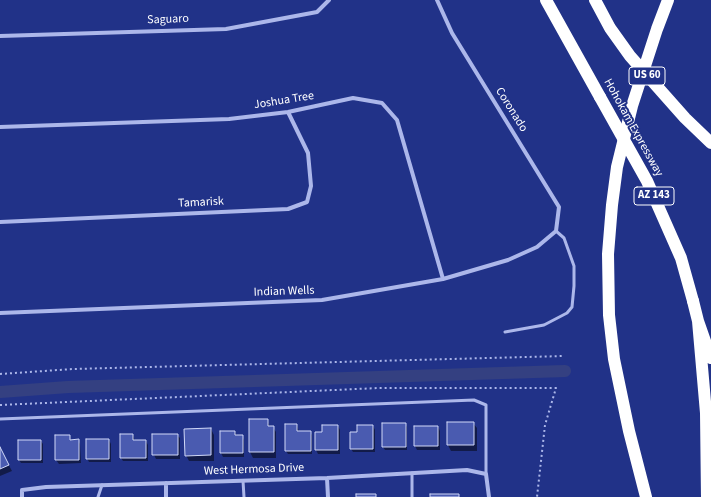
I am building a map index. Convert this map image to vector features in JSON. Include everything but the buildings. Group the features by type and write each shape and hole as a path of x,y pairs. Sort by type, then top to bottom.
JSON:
{"highway":[{"name":"Hohokam Expressway","path":"546,0 648,181 681,258 698,321"},
{"name":"US 60","path":"595,0 610,28 630,56 685,118 711,143"},
{"path":"646,497 628,431 614,359 609,315 608,254 617,167 628,121 657,29 668,0"},
{"path":"698,321 711,358"},
{"path":"698,321 706,413 707,497"}],"street":[{"name":"Saguaro","path":"0,36 226,29 317,12 329,0"},
{"name":"Coronado","path":"437,0 452,33 558,207 556,231"},
{"name":"Joshua Tree","path":"0,127 229,119 288,112 354,98 382,103 397,120 443,279"},
{"name":"Tamarisk","path":"0,222 288,209 307,202 311,186 308,153 288,112"},
{"name":"Indian Wells","path":"0,313 322,300 443,279 514,257 537,247 556,231"},
{"name":"West Hermosa Drive","path":"22,497 22,490 46,487 327,478 467,470 486,474"},
{"path":"486,474 488,497"},
{"path":"327,478 328,497"},
{"path":"166,483 166,497"}],"lane":[{"path":"505,332 544,325 567,313 572,307 574,266 564,238 556,231"},
{"path":"0,419 474,400 486,405 486,474"},
{"path":"412,473 412,497"},
{"path":"243,481 244,497"},
{"path":"98,497 102,485"}],"path":[{"path":"0,374 73,369 564,356"},
{"path":"0,405 379,388 556,388 545,425 537,497"}],"waterway":[{"path":"0,392 68,387 565,371"}]}
